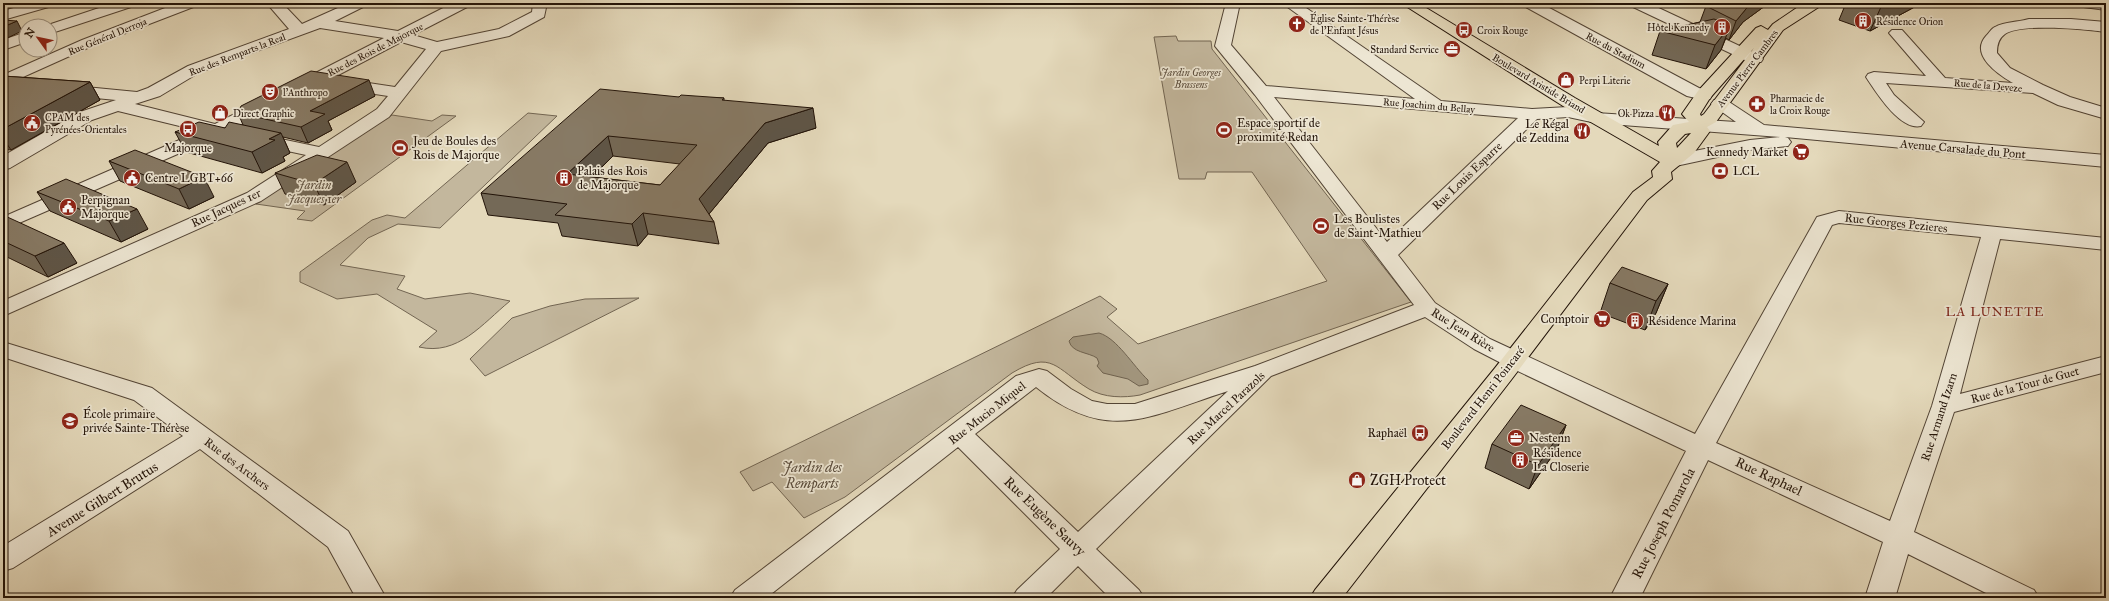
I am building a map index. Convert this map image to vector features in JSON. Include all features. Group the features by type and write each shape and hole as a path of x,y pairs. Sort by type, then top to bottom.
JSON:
{"main road":[{"name":"Boulevard Aristide Briand","path":"1408,3 1596,118 1666,166"},
{"name":"Avenue Pierre Cambres","path":"1696,125 1710,118 1720,104 1765,26 1793,3"},
{"name":"Avenue Pierre Cambres","path":"1666,166 1688,149 1701,131 1690,114 1704,95 1778,27 1806,8 1818,3"},
{"name":"Boulevard Henri Poincaré","path":"1325,598 1640,196 1664,179 1666,166"}],"street":[{"path":"3,16 46,3"},
{"path":"58,27 129,3"},
{"name":"Rue Général Derroja","path":"3,80 87,43 191,3"},
{"name":"Rue des Remparts la Real","path":"3,164 86,116 154,92 194,69 319,23 360,3"},
{"name":"Rue des Rois de Majorque","path":"3,224 217,130 464,3"},
{"path":"319,23 399,36 436,47 504,33 539,14 540,3"},
{"name":"Rue Jean Rière","path":"1233,3 1223,46 1261,91 1427,308 1482,344 1513,360"},
{"path":"1289,3 1436,106"},
{"name":"Rue du Stadium","path":"1529,3 1693,92 1704,95"},
{"path":"1636,3 1748,55"},
{"path":"2081,3 2106,6"},
{"path":"275,4 299,30"},
{"path":"2106,27 2072,23 2044,23 2000,30 1990,41 1989,54 2004,71 2037,90 2064,101 2106,114"},
{"name":"Rue de la Deveze","path":"1897,33 1939,81"},
{"path":"3,45 18,40"},
{"name":"Rue Jacques 1er","path":"3,309 254,197 382,113 436,47"},
{"name":"Rue de la Deveze","path":"1915,122 1888,98 1874,78 1939,81 2037,90"},
{"path":"315,80 398,92"},
{"path":"3,85 26,87"},
{"path":"48,89 140,96"},
{"name":"Rue Joachim du Bellay","path":"1261,91 1532,114 1568,112 1596,118"},
{"name":"Avenue Carsalade du Pont","path":"1720,104 1760,130"},
{"path":"116,105 217,130 322,153"},
{"name":"Rue Louis Esparre","path":"1386,255 1532,114"},
{"name":"Avenue Carsalade du Pont","path":"1596,118 1760,130 1820,137 2106,161"},
{"name":"Avenue Carsalade du Pont","path":"1666,166 1750,145 1820,137"},
{"name":"Rue Georges Pezieres","path":"1702,447 1824,221 1839,217 2106,244"},
{"name":"Rue Armand Izarn","path":"1880,598 1898,537 1944,406 1992,233"},
{"name":"Rue Marcel Parazols","path":"1027,598 1263,371 1427,308"},
{"name":"Rue des Archers","path":"3,349 142,394 338,539 371,598"},
{"name":"Rue Raphael","path":"1513,360 1702,447 1727,457 2024,598"},
{"name":"Rue de la Tour de Guet","path":"1944,406 2106,364"},
{"name":"Rue Mucio Miquel","path":"744,598 960,434 1025,382 1039,377 1070,401 1094,412 1118,414 1136,412 1263,371"},
{"name":"Rue Eugène Sauvy","path":"960,434 1128,598"},
{"name":"Avenue Gilbert Brutus","path":"3,560 201,437"},
{"name":"Rue Joseph Pomarola","path":"1625,598 1702,447"}],"green space":[{"name":"Jardin des Remparts","path":"1176,36 1178,41 1211,41 1212,49 1411,302 1140,395 1127,397 1108,396 1089,389 1053,364 1045,362 1025,366 1012,373 845,497 804,518 772,482 753,491 740,472 1100,296 1117,309 1107,317 1138,344 1327,281 1252,172 1207,172 1205,179 1179,179 1154,37"},
{"path":"528,113 557,116 440,228 398,224 368,238 340,265 405,276 397,289 425,299 470,293 510,301 469,336 446,347 433,349 419,347 437,331 377,294 337,299 300,282 300,272 372,220 387,215 405,218"},
{"name":"Jardin Jacques 1er","path":"392,115 432,121 442,115 456,116 312,221 297,219 305,211 256,204"},
{"path":"639,298 485,376 470,359 512,318 550,306 585,299"}],"shaded area":[{"path":"1099,333 1112,340 1118,346 1148,380 1148,384 1139,386 1128,379 1103,373 1097,366 1099,363 1097,358 1073,348 1069,341 1073,337"}],"building":[{"path":"1714,3 1752,3 1736,21 1706,6 1716,4"},
{"path":"1868,3 1889,3 1881,7"},
{"path":"1714,19 1730,26 1715,45 1660,31"},
{"path":"3,20 17,21 3,27"},
{"path":"311,71 369,80 310,111 325,114 301,127 238,113 241,106"},
{"path":"3,76 90,82 3,129"},
{"path":"600,89 679,97 681,95 724,98 722,100 813,108 765,123 699,199 714,222 643,213 632,224 555,215 567,204 481,193","holes":["608,136 697,145 660,185 567,174"]},
{"path":"199,122 225,128 229,122 281,133 269,139 275,140 252,152 175,132"},
{"path":"135,150 204,177 179,189 109,161"},
{"path":"317,155 347,162 314,184 275,173"},
{"path":"66,179 137,209 109,221 37,192"},
{"path":"3,215 64,243 35,256 3,241"},
{"path":"1622,267 1668,284 1656,301 1610,283"},
{"path":"1521,405 1566,425 1538,465 1492,444"}],"place":[{"name":"Résidence Orion","path":"1863,21"},
{"name":"Église Sainte-Thérèse de l'Enfant Jésus","path":"1297,24"},
{"name":"Hôtel Kennedy","path":"1722,27"},
{"name":"Croix Rouge","path":"1464,30"},
{"name":"Standard Service","path":"1452,49"},
{"name":"Perpi Literie","path":"1566,80"},
{"name":"l'Anthropo","path":"270,92"},
{"name":"Pharmacie de la Croix Rouge","path":"1757,104"},
{"name":"Direct Graphic","path":"220,113"},
{"name":"Ok Pizza","path":"1667,113"},
{"name":"CPAM des Pyrénées-Orientales","path":"32,123"},
{"name":"Majorque","path":"188,129"},
{"name":"Espace sportif de proximité Redan","path":"1224,130"},
{"name":"Le Régal de Zeddina","path":"1582,131"},
{"name":"Jeu de Boules des Rois de Majorque","path":"400,148"},
{"name":"Kennedy Market","path":"1801,152"},
{"name":"LCL","path":"1720,171"},
{"name":"Centre LGBT+66","path":"132,178"},
{"name":"Palais des Rois de Majorque","path":"564,178"},
{"name":"Perpignan Majorque","path":"68,207"},
{"name":"Les Boulistes de Saint-Mathieu","path":"1321,226"},
{"name":"Comptoir","path":"1602,319"},
{"name":"Résidence Marina","path":"1635,321"},
{"name":"École primaire privée Sainte-Thérèse","path":"70,421"},
{"name":"Raphaël","path":"1420,433"},
{"name":"Nestenn","path":"1516,438"},
{"name":"Résidence La Closerie","path":"1520,460"},
{"name":"ZGH Protect","path":"1357,480"}],"district":[{"name":"LA LUNETTE","path":"1995,311"}],"park label":[{"name":"Jardin Georges Brassens","path":"1191,78"}]}
